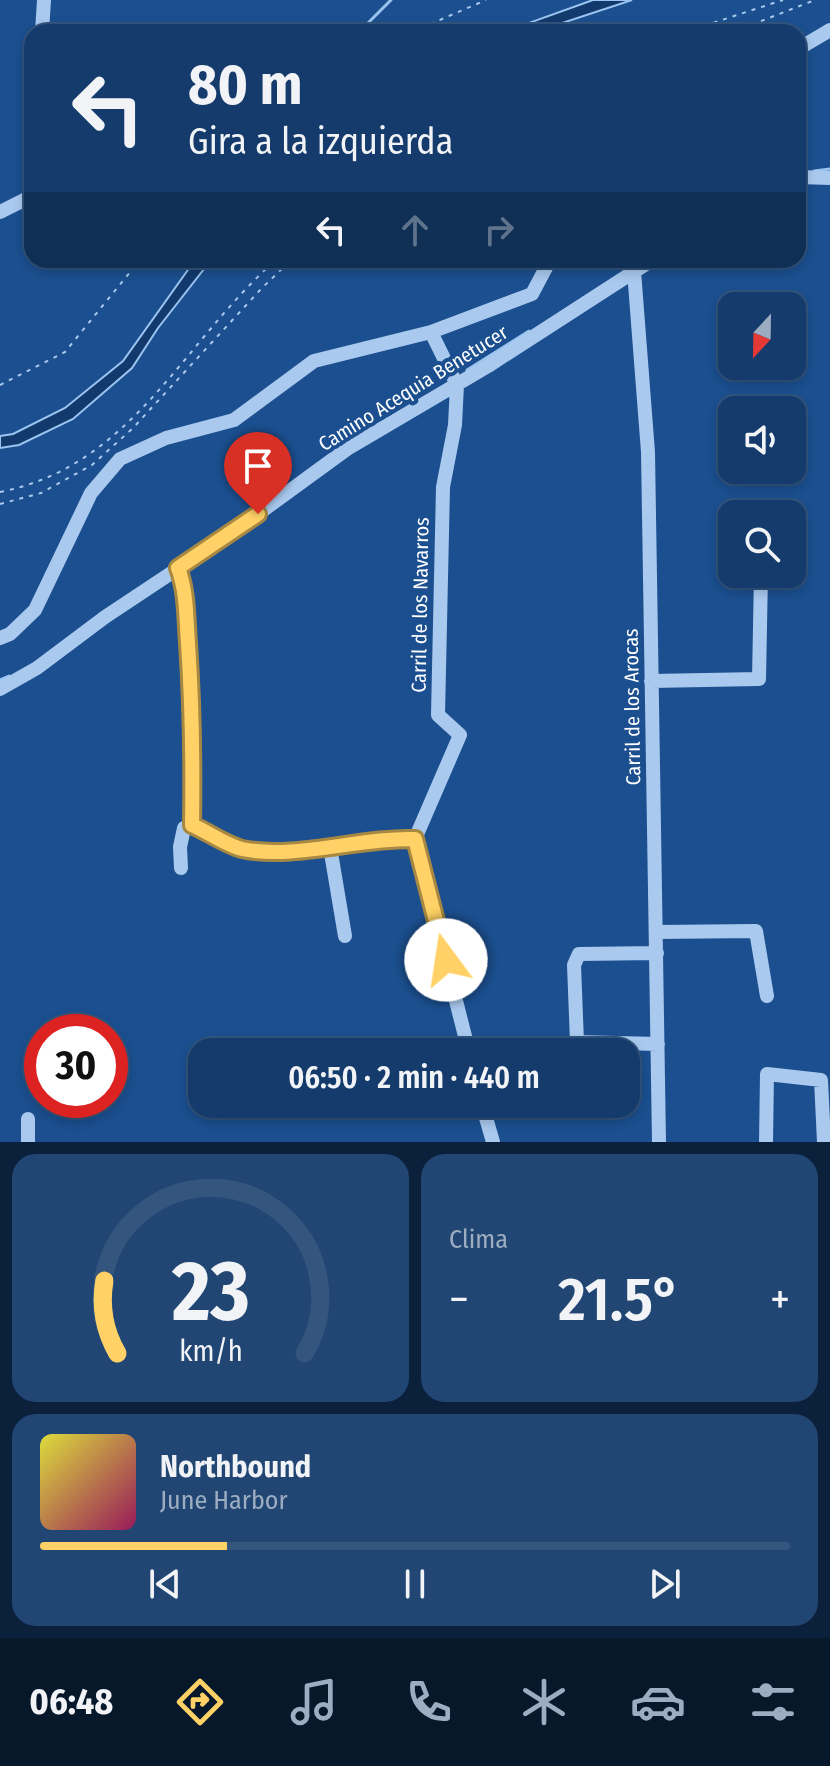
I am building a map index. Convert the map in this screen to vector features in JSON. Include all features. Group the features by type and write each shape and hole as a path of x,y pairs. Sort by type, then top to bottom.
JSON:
{"street":[{"path":"42,24 44,0"},
{"path":"806,44 830,30"},
{"path":"806,177 830,178"},
{"path":"0,212 24,199"},
{"path":"0,638 10,634 35,610 91,493 120,459 166,438 234,420 314,361 431,332 532,294 546,268"},
{"name":"Camino Acequia Benetucer","path":"0,689 37,668 105,617 236,530 347,449 457,385 639,268"},
{"name":"Carril de los Arocas","path":"634,271 648,452 659,1142"},
{"name":"Carril de los Navarros","path":"415,839 460,735 438,715 443,487 455,425 457,385 431,332"},
{"path":"178,568 184,583 194,748 192,825"},
{"path":"651,681 759,679 761,588"},
{"path":"181,868 180,847 184,828 192,825 240,849 269,851 415,839 465,1038"},
{"path":"330,847 345,936"},
{"path":"656,932 756,931 767,996"},
{"path":"657,953 579,954 574,965 577,1042 658,1044"},
{"path":"766,1142 767,1074 821,1080 824,1142"},
{"path":"486,1118 493,1142"},
{"path":"28,1119 28,1142"}],"path":[{"path":"430,24 486,0"},
{"path":"710,24 783,0"},
{"path":"754,24 815,0"},
{"path":"0,385 65,352 133,268"},
{"path":"0,492 21,488 61,473 100,449 157,392 269,268"},
{"path":"0,504 41,493 92,465 133,428 283,268"}],"water":[{"path":"593,0 632,0 559,24 526,24"},
{"path":"189,268 205,268 158,328 132,368 73,419 19,445 0,448 0,436 13,434 65,408 123,361"}],"waterway":[{"path":"367,24 391,0"},
{"path":"814,171 830,169"},
{"path":"467,370 529,331"},
{"path":"210,539 259,504"},
{"path":"0,680 9,676"}],"route":[{"path":"258,514 178,568 184,583 194,748 192,825 240,849 269,851 415,839 446,960"}]}
